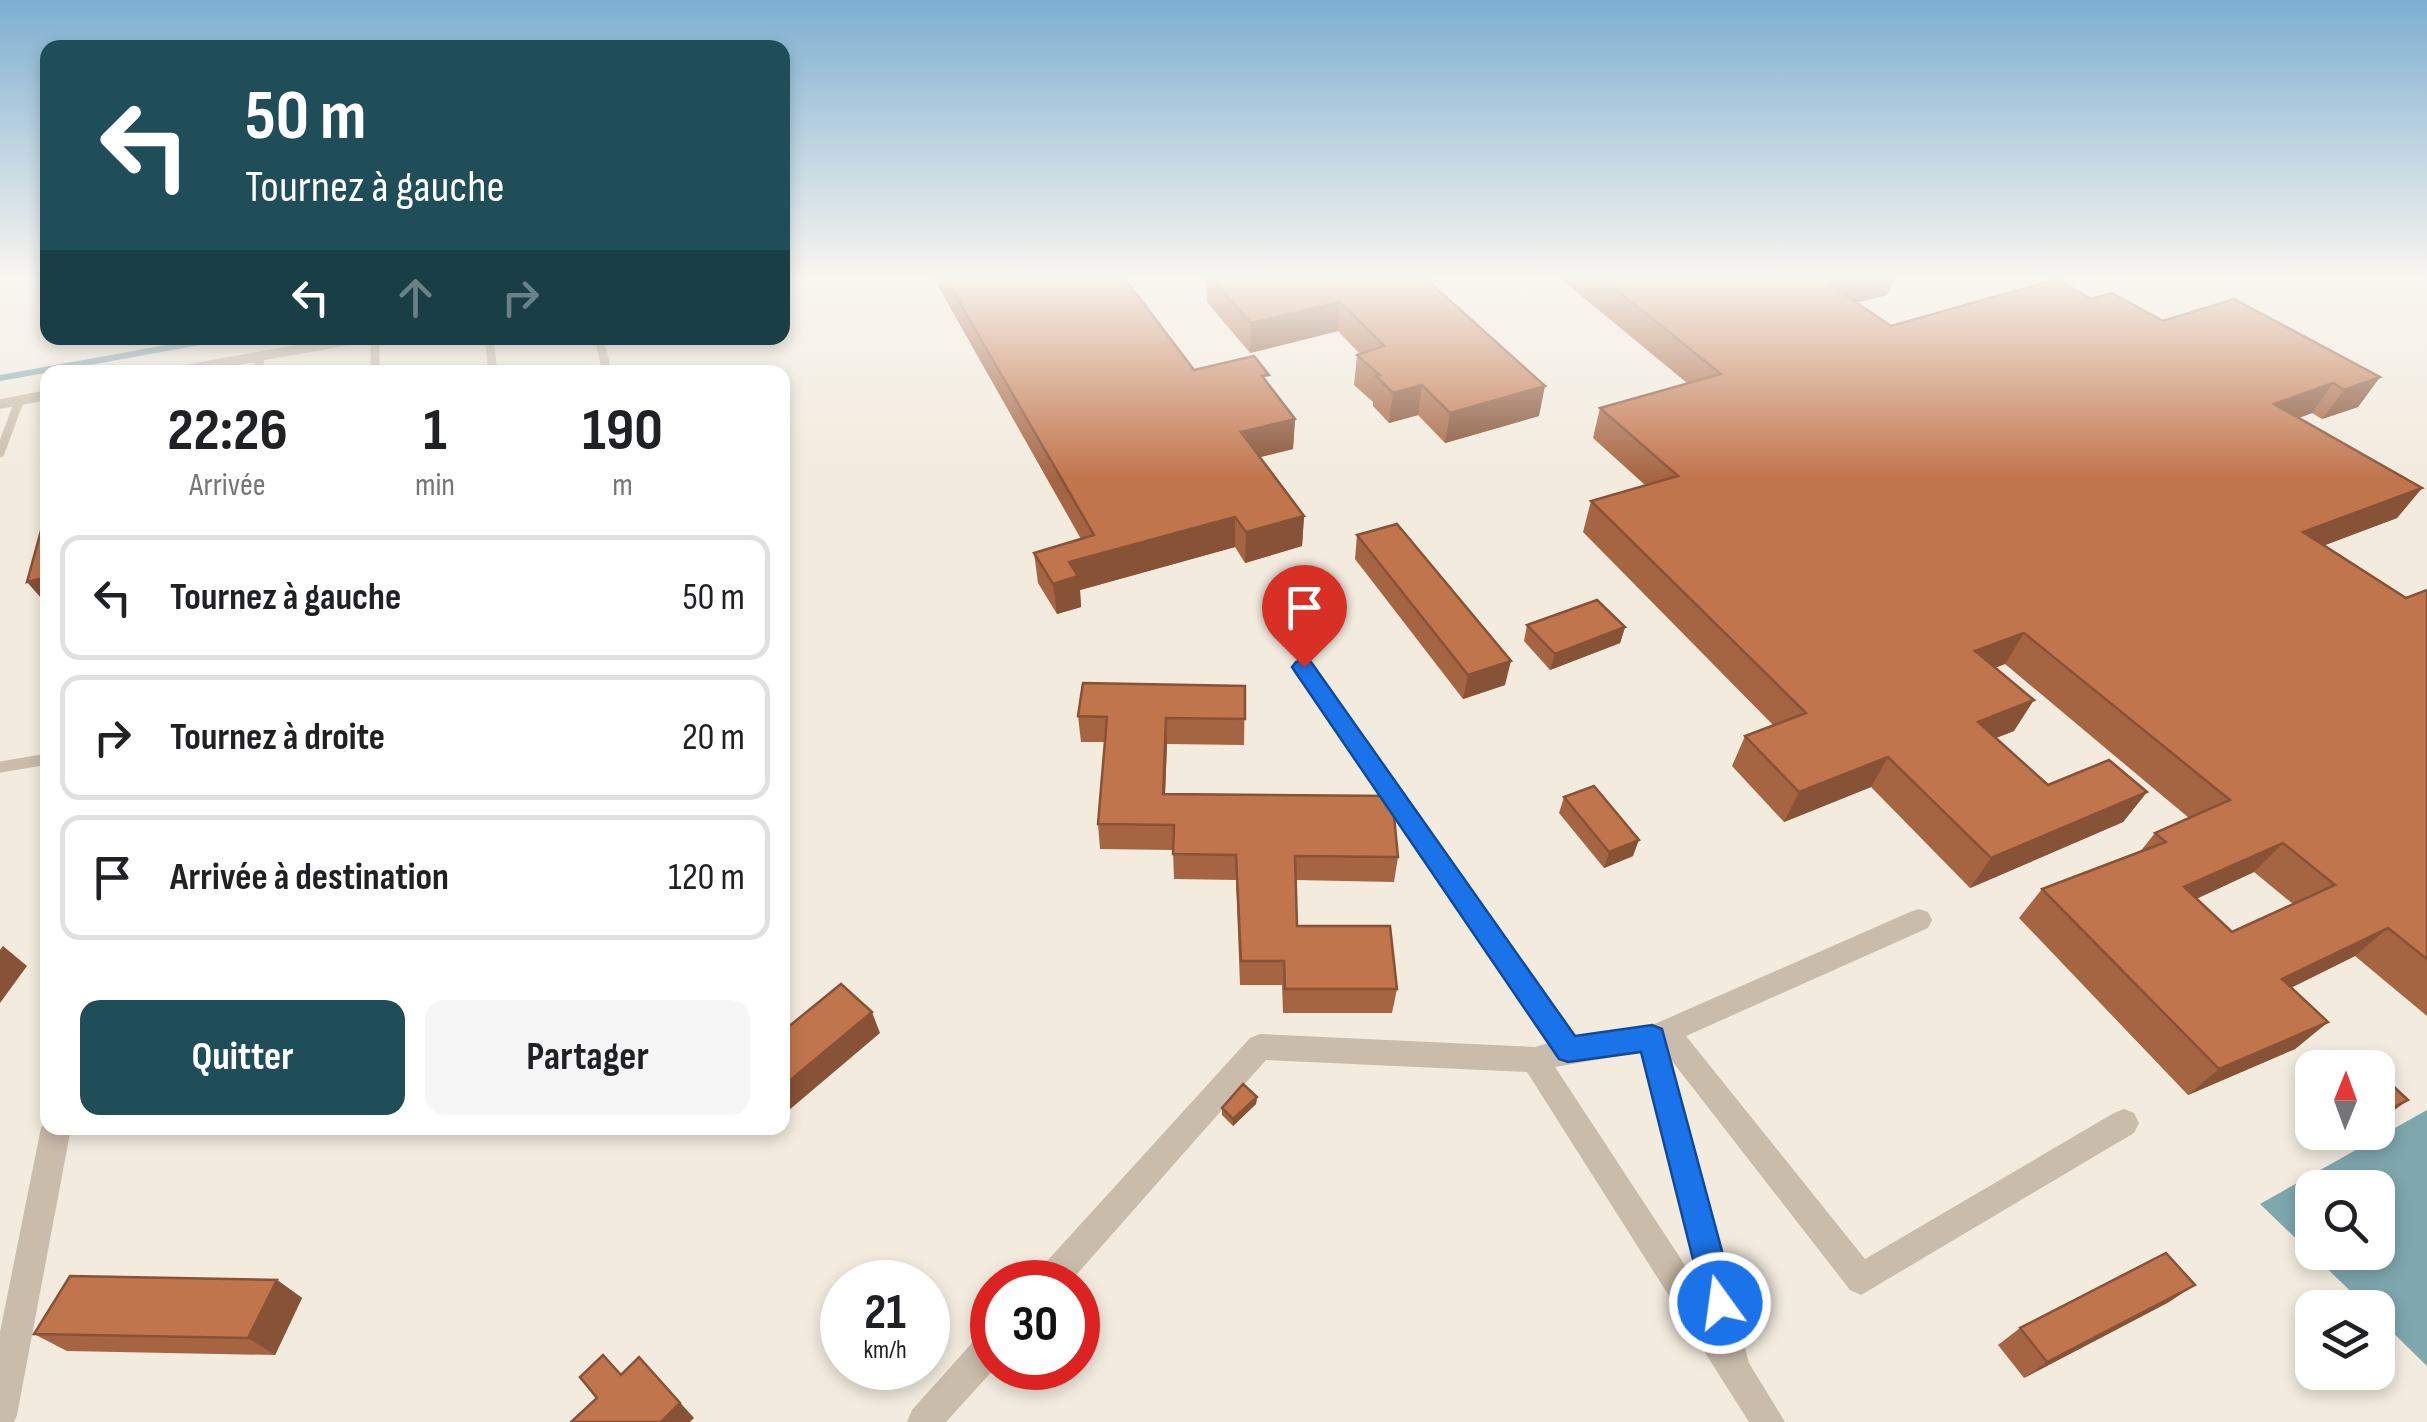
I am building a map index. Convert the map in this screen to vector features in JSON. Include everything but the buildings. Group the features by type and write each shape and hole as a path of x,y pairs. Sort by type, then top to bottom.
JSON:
{"street":[{"path":"259,364 333,345"},
{"path":"10,402 40,397"},
{"path":"1304,667 1568,1050"},
{"path":"1069,1260 1260,1047 1535,1060 1568,1050 1659,1035 1919,920"},
{"path":"1659,1035 1861,1279 2124,1122"},
{"path":"1659,1035 1739,1379"},
{"path":"1535,1060 1768,1422"},
{"path":"0,1415 55,1135"},
{"path":"924,1422 970,1371"}],"lane":[{"path":"0,453 10,402"},
{"path":"0,768 40,760"}],"water":[{"path":"2427,1110 2427,1366 2395,1335 2395,1290 2349,1290 2329,1270 2395,1270 2395,1170 2320,1170 2356,1150 2395,1150 2395,1128"},
{"path":"2295,1184 2295,1238 2260,1204"}],"waterway":[{"path":"72,365 181,345"},
{"path":"0,378 40,371"}],"route":[{"path":"1304,667 1568,1050 1652,1038 1720,1303"}]}
